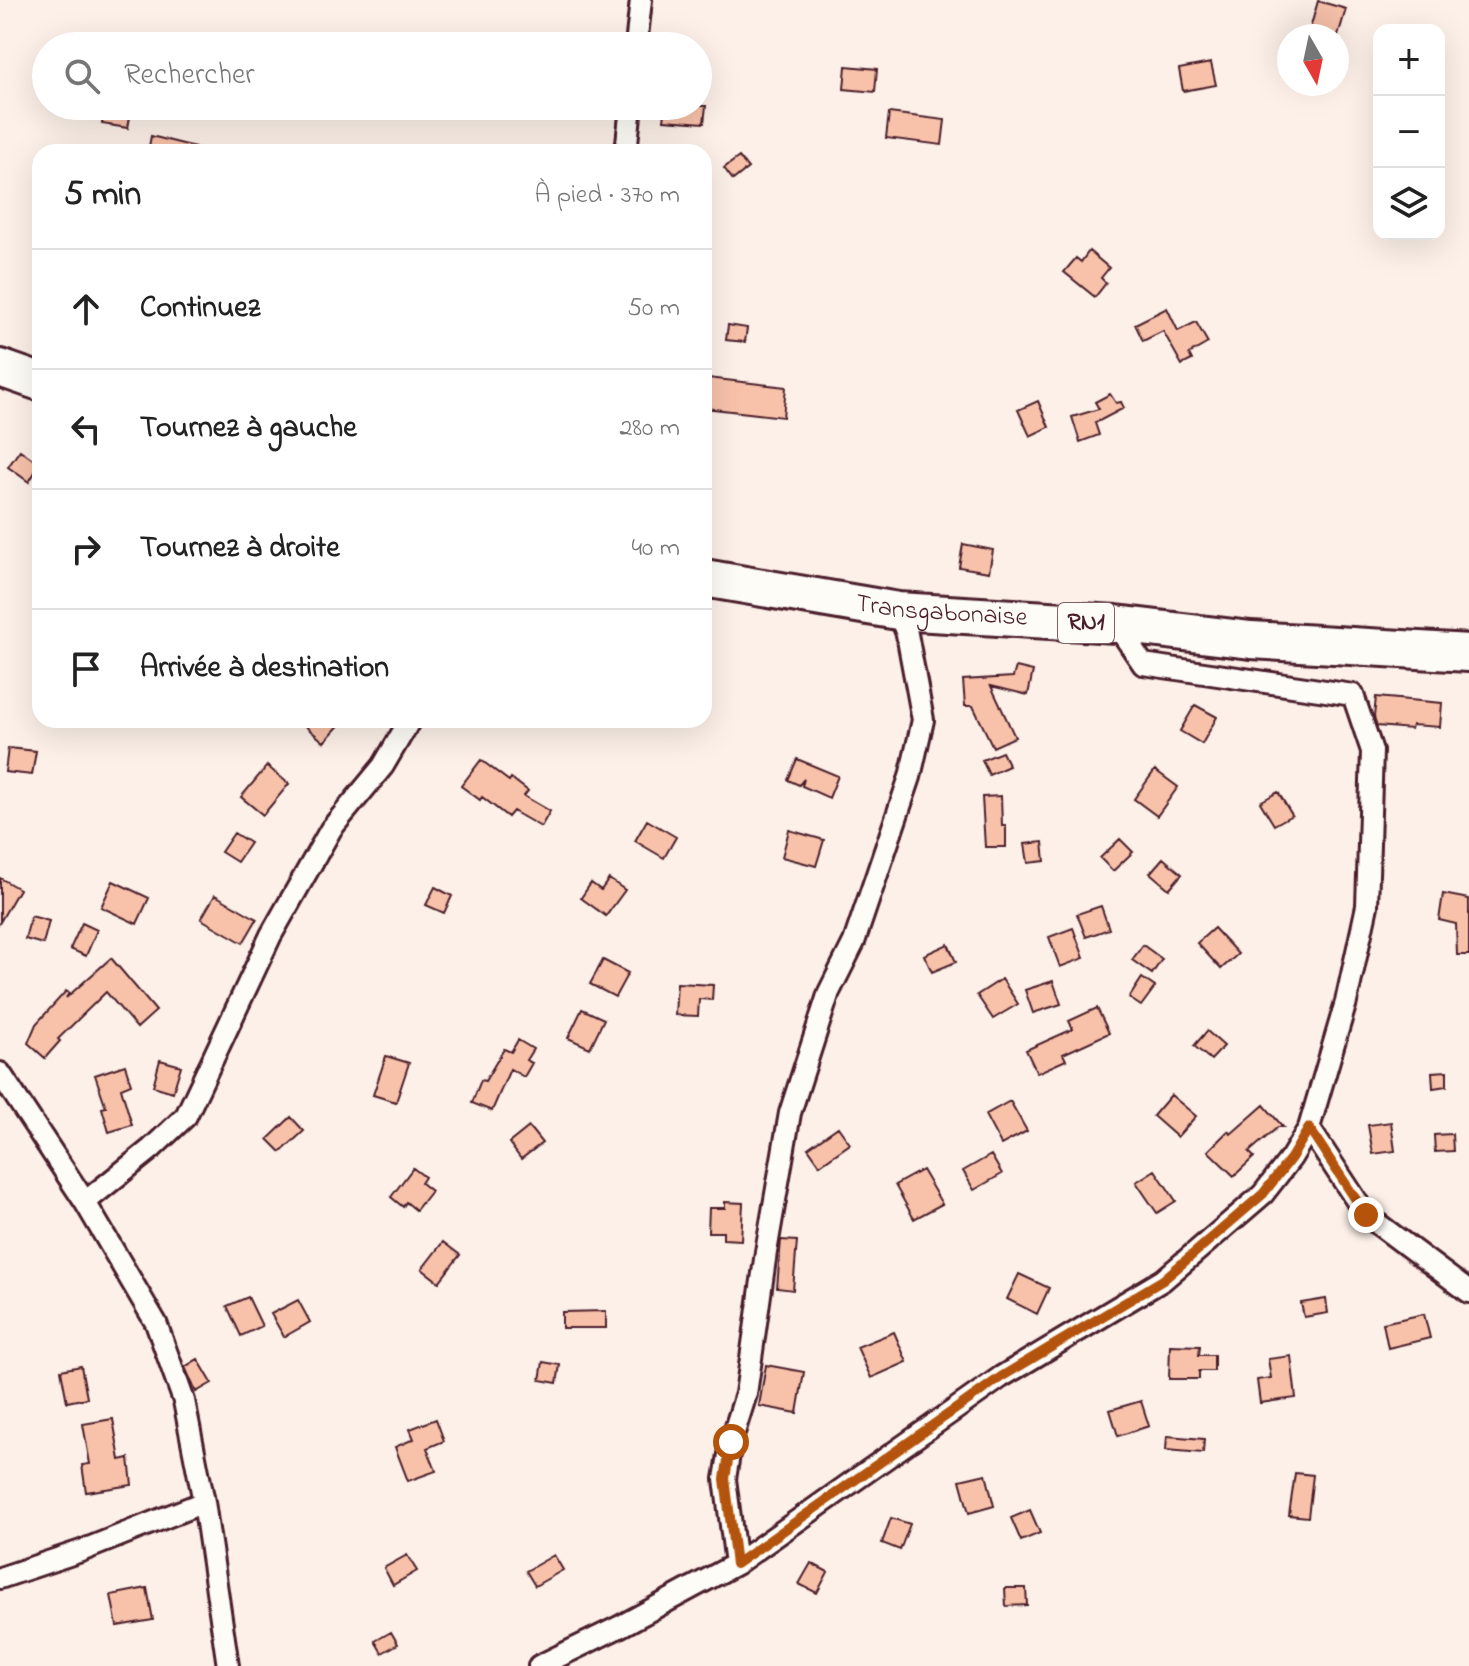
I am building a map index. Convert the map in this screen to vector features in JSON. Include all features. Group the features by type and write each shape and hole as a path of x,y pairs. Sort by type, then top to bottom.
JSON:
{"highway":[{"path":"0,368 32,379"},
{"name":"Transgabonaise","path":"712,579 898,611 1116,624 1251,640 1469,653"}],"street":[{"path":"638,32 641,0"},
{"path":"627,144 629,120"},
{"path":"736,1564 725,1479 731,1442 746,1394 790,1113 829,992 854,942 910,777 923,720 907,634 898,611"},
{"path":"539,1666 736,1564 1001,1377 1163,1280 1263,1194 1309,1128 1346,1002 1367,906 1372,751 1353,695 1143,664 1116,624"},
{"path":"85,1202 151,1149 186,1116 271,935 331,829 383,766 405,728"},
{"path":"0,1073 85,1202 156,1323 184,1401 204,1502 228,1666"},
{"path":"1309,1128 1366,1215 1469,1292"},
{"path":"0,1578 81,1551 204,1502"}],"building":[{"path":"1318,1 1346,9 1342,24 1311,24"},
{"path":"1211,63 1216,85 1183,91 1179,69"},
{"path":"846,66 877,69 875,92 844,89"},
{"path":"889,113 945,120 942,145 886,138"},
{"path":"103,120 129,120 128,128 102,124"},
{"path":"664,120 704,120 704,123"},
{"path":"151,136 183,144 150,144"},
{"path":"739,157 748,168 733,180 724,168"},
{"path":"1089,251 1109,268 1101,278 1106,283 1095,297 1064,272 1076,258 1081,262"},
{"path":"1167,308 1178,331 1196,322 1208,343 1189,354 1192,360 1182,365 1163,331 1143,341 1135,324"},
{"path":"728,325 747,328 745,342 726,340"},
{"path":"712,378 786,387 783,417 712,409"},
{"path":"1110,394 1124,408 1095,423 1099,435 1080,442 1072,417 1099,409 1095,402"},
{"path":"1038,401 1049,427 1030,436 1018,410"},
{"path":"20,450 32,458 32,477 29,482 8,467"},
{"path":"963,544 993,550 989,572 959,567"},
{"path":"1016,667 1033,671 1028,695 991,686 1015,737 993,747 973,706 965,706 963,680 1013,677"},
{"path":"1376,697 1442,703 1440,727 1412,725 1411,729 1377,726 1374,717"},
{"path":"1195,705 1217,717 1202,744 1180,731"},
{"path":"307,728 337,728 324,742"},
{"path":"8,748 36,751 32,775 5,772"},
{"path":"1002,752 1009,766 989,775 982,760"},
{"path":"797,759 838,776 829,798 802,786 804,779 799,785 788,780"},
{"path":"481,760 528,791 524,796 550,811 541,827 513,811 508,817 461,786"},
{"path":"267,766 289,784 263,815 241,797"},
{"path":"1155,770 1178,787 1157,816 1134,799"},
{"path":"1278,792 1292,815 1274,825 1260,802"},
{"path":"1001,796 1006,847 985,847 982,797"},
{"path":"647,820 676,837 664,858 635,841"},
{"path":"789,830 824,840 816,866 782,857"},
{"path":"234,833 250,843 237,862 221,852"},
{"path":"1120,839 1133,852 1113,871 1100,858"},
{"path":"1043,842 1045,861 1028,863 1025,844"},
{"path":"1163,858 1182,874 1169,889 1150,873"},
{"path":"0,878 19,889 0,922"},
{"path":"609,879 625,890 606,916 581,898 591,883 601,890"},
{"path":"113,881 149,898 137,924 101,907"},
{"path":"435,887 452,896 444,913 426,905"},
{"path":"1443,894 1469,899 1469,955 1457,955 1456,924 1439,920"},
{"path":"215,895 257,919 243,943 201,919"},
{"path":"1101,906 1109,929 1086,937 1077,914"},
{"path":"31,916 49,921 43,944 25,939"},
{"path":"82,923 97,930 86,956 70,949"},
{"path":"1073,928 1084,958 1060,967 1049,937"},
{"path":"1214,928 1238,954 1221,969 1197,943"},
{"path":"948,944 956,962 932,972 924,955"},
{"path":"1143,945 1162,959 1152,974 1132,960"},
{"path":"111,958 156,1011 137,1028 106,992 58,1039 60,1041 45,1058 28,1043 36,1024 66,991 69,993 66,998"},
{"path":"603,960 628,973 615,997 590,984"},
{"path":"1142,978 1155,987 1141,1006 1129,998"},
{"path":"1002,979 1018,1004 993,1019 977,995"},
{"path":"1053,981 1061,1004 1033,1013 1025,990"},
{"path":"677,983 713,985 712,1000 699,999 698,1016 675,1015"},
{"path":"1097,1008 1109,1033 1063,1054 1066,1060 1037,1073 1026,1050 1073,1029 1069,1021"},
{"path":"582,1009 604,1019 590,1048 568,1038"},
{"path":"1207,1031 1224,1046 1211,1060 1194,1046"},
{"path":"518,1040 533,1049 526,1060 532,1063 524,1077 510,1069 492,1111 472,1103 481,1080 485,1081 504,1049 511,1052"},
{"path":"386,1056 409,1063 396,1102 373,1095"},
{"path":"160,1060 181,1066 173,1092 153,1086"},
{"path":"125,1065 131,1084 121,1088 132,1125 109,1132 102,1108 106,1107 95,1075"},
{"path":"1447,1071 1447,1086 1433,1088 1432,1072"},
{"path":"1171,1095 1196,1116 1177,1137 1153,1116"},
{"path":"1010,1101 1027,1131 1001,1145 985,1115"},
{"path":"1264,1105 1283,1127 1278,1127 1249,1152 1254,1157 1234,1176 1208,1151 1228,1131 1231,1134"},
{"path":"291,1117 304,1131 281,1152 268,1139"},
{"path":"1391,1122 1395,1151 1373,1154 1368,1125"},
{"path":"529,1127 542,1143 521,1159 509,1143"},
{"path":"838,1127 850,1144 820,1165 808,1148"},
{"path":"1452,1134 1453,1151 1435,1152 1434,1135"},
{"path":"991,1155 1002,1174 974,1190 963,1171"},
{"path":"413,1168 425,1177 421,1183 431,1191 416,1210 406,1202 403,1207 391,1197"},
{"path":"922,1170 942,1204 914,1219 895,1185"},
{"path":"1155,1170 1176,1201 1157,1213 1136,1182"},
{"path":"725,1202 743,1203 741,1240 723,1239 723,1232 708,1232 709,1208 725,1208"},
{"path":"781,1240 797,1241 793,1290 777,1288"},
{"path":"443,1242 460,1255 439,1282 422,1269"},
{"path":"1019,1274 1049,1288 1037,1314 1007,1299"},
{"path":"248,1297 262,1326 241,1336 227,1306"},
{"path":"1326,1299 1328,1313 1304,1317 1301,1303"},
{"path":"298,1300 310,1322 284,1337 271,1314"},
{"path":"606,1311 606,1328 562,1328 562,1312"},
{"path":"1424,1314 1430,1338 1388,1348 1383,1323"},
{"path":"894,1332 907,1362 871,1378 857,1347"},
{"path":"1170,1345 1200,1346 1199,1355 1214,1355 1214,1371 1199,1371 1199,1379 1169,1379"},
{"path":"1291,1356 1296,1398 1260,1403 1257,1380 1271,1378 1268,1359"},
{"path":"198,1359 212,1383 196,1392 185,1367"},
{"path":"543,1362 560,1365 557,1383 540,1380"},
{"path":"766,1365 804,1372 797,1413 759,1406"},
{"path":"81,1366 87,1398 67,1402 61,1370"},
{"path":"1141,1401 1149,1426 1118,1436 1110,1410"},
{"path":"113,1419 120,1460 129,1458 132,1485 86,1492 82,1465 90,1464 83,1424"},
{"path":"436,1419 444,1441 427,1448 436,1471 408,1481 395,1447 414,1439 410,1429"},
{"path":"1167,1436 1204,1439 1203,1453 1166,1450"},
{"path":"1295,1473 1313,1475 1308,1517 1289,1515"},
{"path":"986,1474 994,1506 969,1513 960,1480"},
{"path":"1030,1510 1040,1533 1021,1541 1011,1518"},
{"path":"891,1518 910,1524 900,1550 882,1543"},
{"path":"407,1555 417,1571 393,1585 384,1568"},
{"path":"554,1555 563,1570 535,1586 526,1571"},
{"path":"811,1563 828,1572 817,1593 799,1584"},
{"path":"147,1588 153,1620 117,1626 111,1595"},
{"path":"1005,1588 1026,1588 1027,1605 1006,1606"},
{"path":"391,1632 398,1644 382,1653 375,1641"}],"route":[{"path":"731,1442 725,1479 736,1564 1001,1377 1163,1280 1263,1194 1309,1128 1366,1215"}]}
